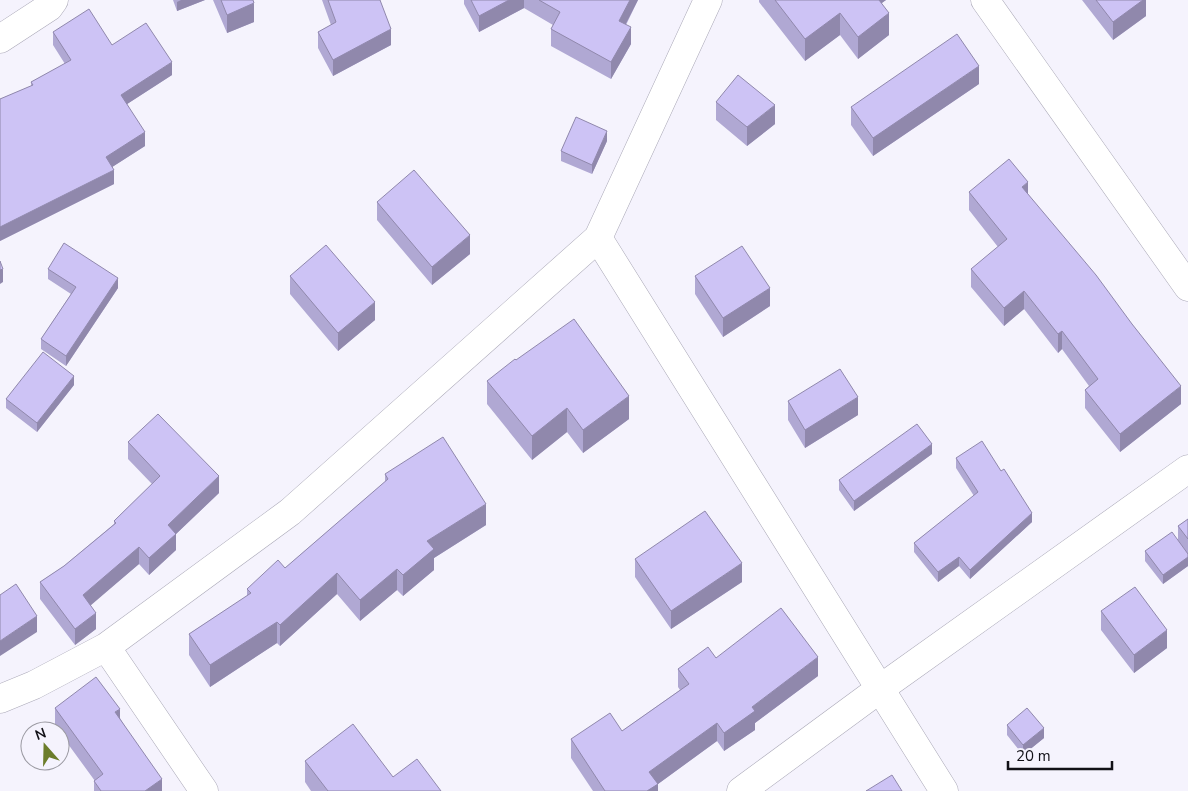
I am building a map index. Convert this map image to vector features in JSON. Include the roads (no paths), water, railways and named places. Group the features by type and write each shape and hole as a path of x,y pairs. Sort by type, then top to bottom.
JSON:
{"street":[{"path":"0,39 49,7 54,0"},
{"path":"0,698 34,685 106,648 290,512 598,238 708,0"},
{"path":"985,0 1188,286"},
{"path":"598,238 944,791"},
{"path":"741,791 880,688 1188,470"},
{"path":"106,648 204,791"}]}
